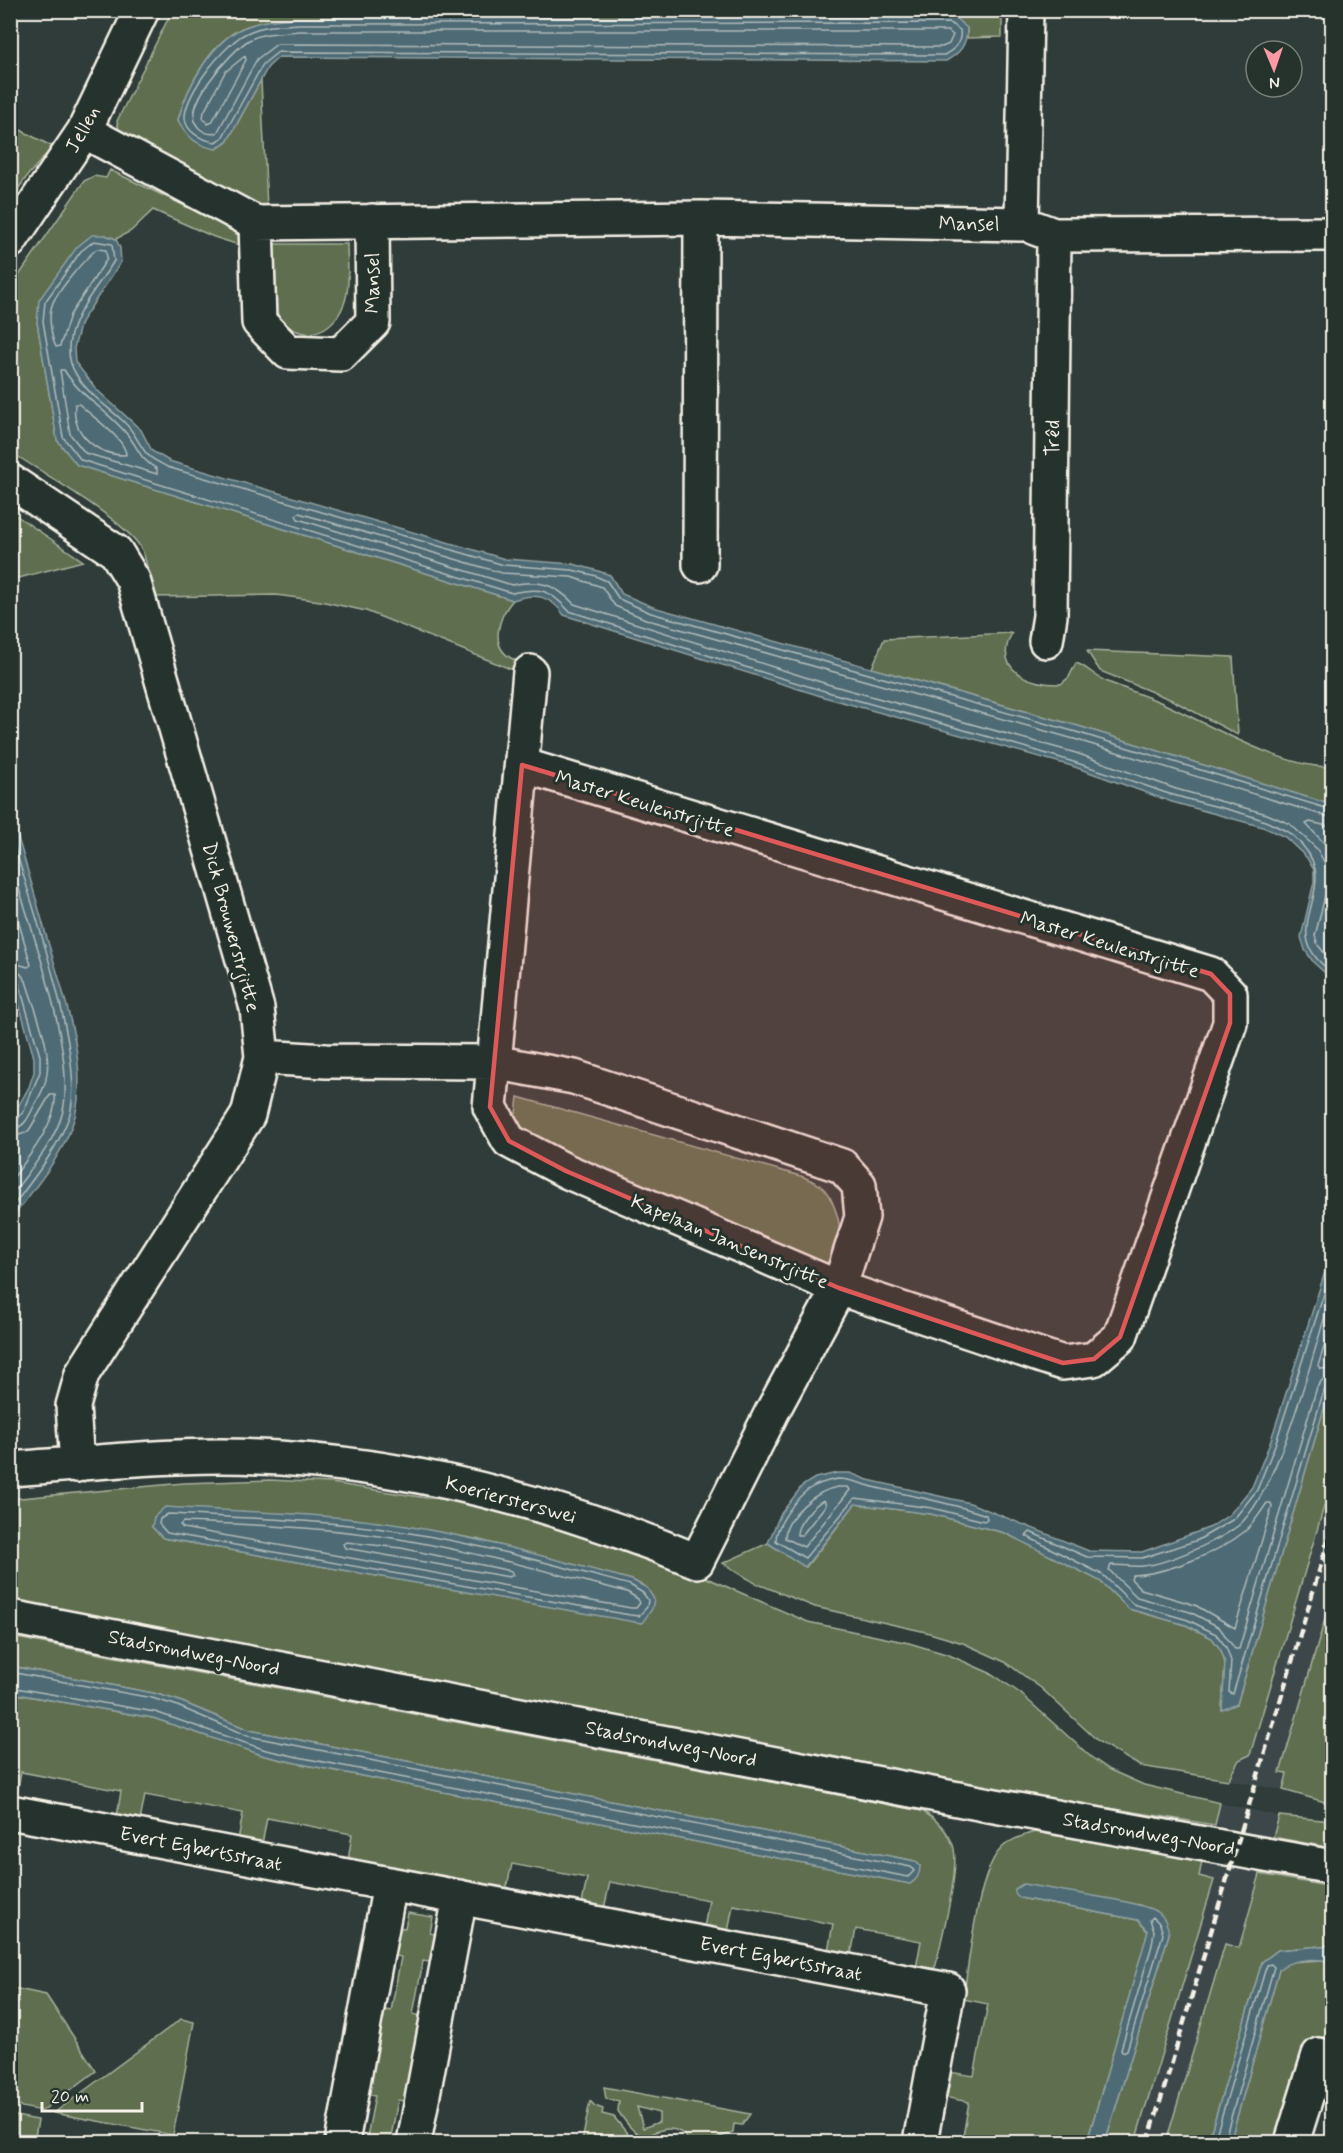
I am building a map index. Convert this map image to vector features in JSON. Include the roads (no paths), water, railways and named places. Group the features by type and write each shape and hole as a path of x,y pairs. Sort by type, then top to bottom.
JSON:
{"street":[{"name":"Jellen","path":"10,241 84,131 141,10"},
{"name":"Mansel","path":"84,131 256,223 702,218 1022,224 1026,10"},
{"path":"700,566 702,218"},
{"name":"Mansel","path":"256,223 259,322 288,352 341,354 373,322 372,221"},
{"path":"1022,224 1054,235 1332,234"},
{"name":"Trêd","path":"1046,641 1050,616 1054,235"},
{"name":"Dick Brouwerstrjitte","path":"10,481 116,552 133,580 256,1008 262,1057 248,1115 82,1374 73,1406 77,1465"},
{"path":"493,1062 530,672"},
{"name":"Master Keulenstrjitte","path":"522,765 1210,974 1230,994 1230,1023 1120,1337 1094,1359 1063,1363 839,1288"},
{"name":"Kapelaan Jansenstrjitte","path":"262,1057 326,1061 493,1062 574,1077 842,1166 859,1185 862,1217 839,1288 566,1171 509,1141 490,1107 493,1062"},
{"name":"Koeriersterswei","path":"10,1469 220,1456 374,1468 480,1488 568,1512 631,1533 697,1561 772,1412 839,1288"},
{"name":"Stadsrondweg-Noord","path":"10,1617 984,1804 1332,1867"},
{"name":"Evert Egbertsstraat","path":"10,1812 948,1990 920,2142"},
{"path":"342,2142 390,1884"},
{"path":"414,2142 460,1898"},
{"path":"1292,2142 1319,2055 1332,2059"}],"water":[{"path":"954,17 967,28 967,34 962,48 946,61 279,57 268,67 227,142 216,149 193,140 178,120 195,79 213,52 235,32 254,24 273,20 298,18"},
{"path":"92,235 105,235 116,239 120,248 121,262 81,322 74,348 75,362 97,390 141,430 152,451 169,461 505,559 573,564 595,570 610,575 622,594 653,607 1078,726 1332,805 1332,979 1314,963 1305,950 1301,937 1314,882 1314,870 1307,858 1285,837 1263,827 1172,802 1072,766 824,697 564,615 554,604 542,597 528,596 513,600 77,465 57,440 37,322 39,300 77,247"},
{"path":"10,811 67,1005 77,1051 79,1074 75,1116 64,1144 11,1220 11,1119 29,1087 34,1072 34,1058 11,975"},
{"path":"1332,1250 1332,1381 1237,1704 1222,1710 1225,1663 1221,1650 1212,1638 1186,1625 1129,1609 1100,1581 1005,1533 931,1514 855,1504 805,1567 768,1543 780,1515 802,1486 815,1478 837,1473 850,1473 868,1480 970,1503 1089,1551 1142,1552 1211,1527 1230,1514 1252,1487 1270,1443"},
{"path":"165,1507 346,1518 434,1531 519,1550 632,1580 647,1588 654,1599 652,1609 642,1623 163,1538 152,1527 154,1517"},
{"path":"10,1666 153,1693 177,1700 249,1730 915,1861 920,1866 919,1872 910,1884 265,1756 153,1718 11,1693"},
{"path":"1023,1884 1135,1904 1159,1913 1167,1925 1169,1934 1105,2142 1087,2142 1148,1931 1138,1920 1020,1898 1015,1893 1015,1889"},
{"path":"1332,1945 1332,1962 1305,1960 1285,1965 1279,1969 1230,2142 1208,2142 1262,1962 1278,1950"}],"railway":[{"path":"1148,2142 1332,1528"}]}
